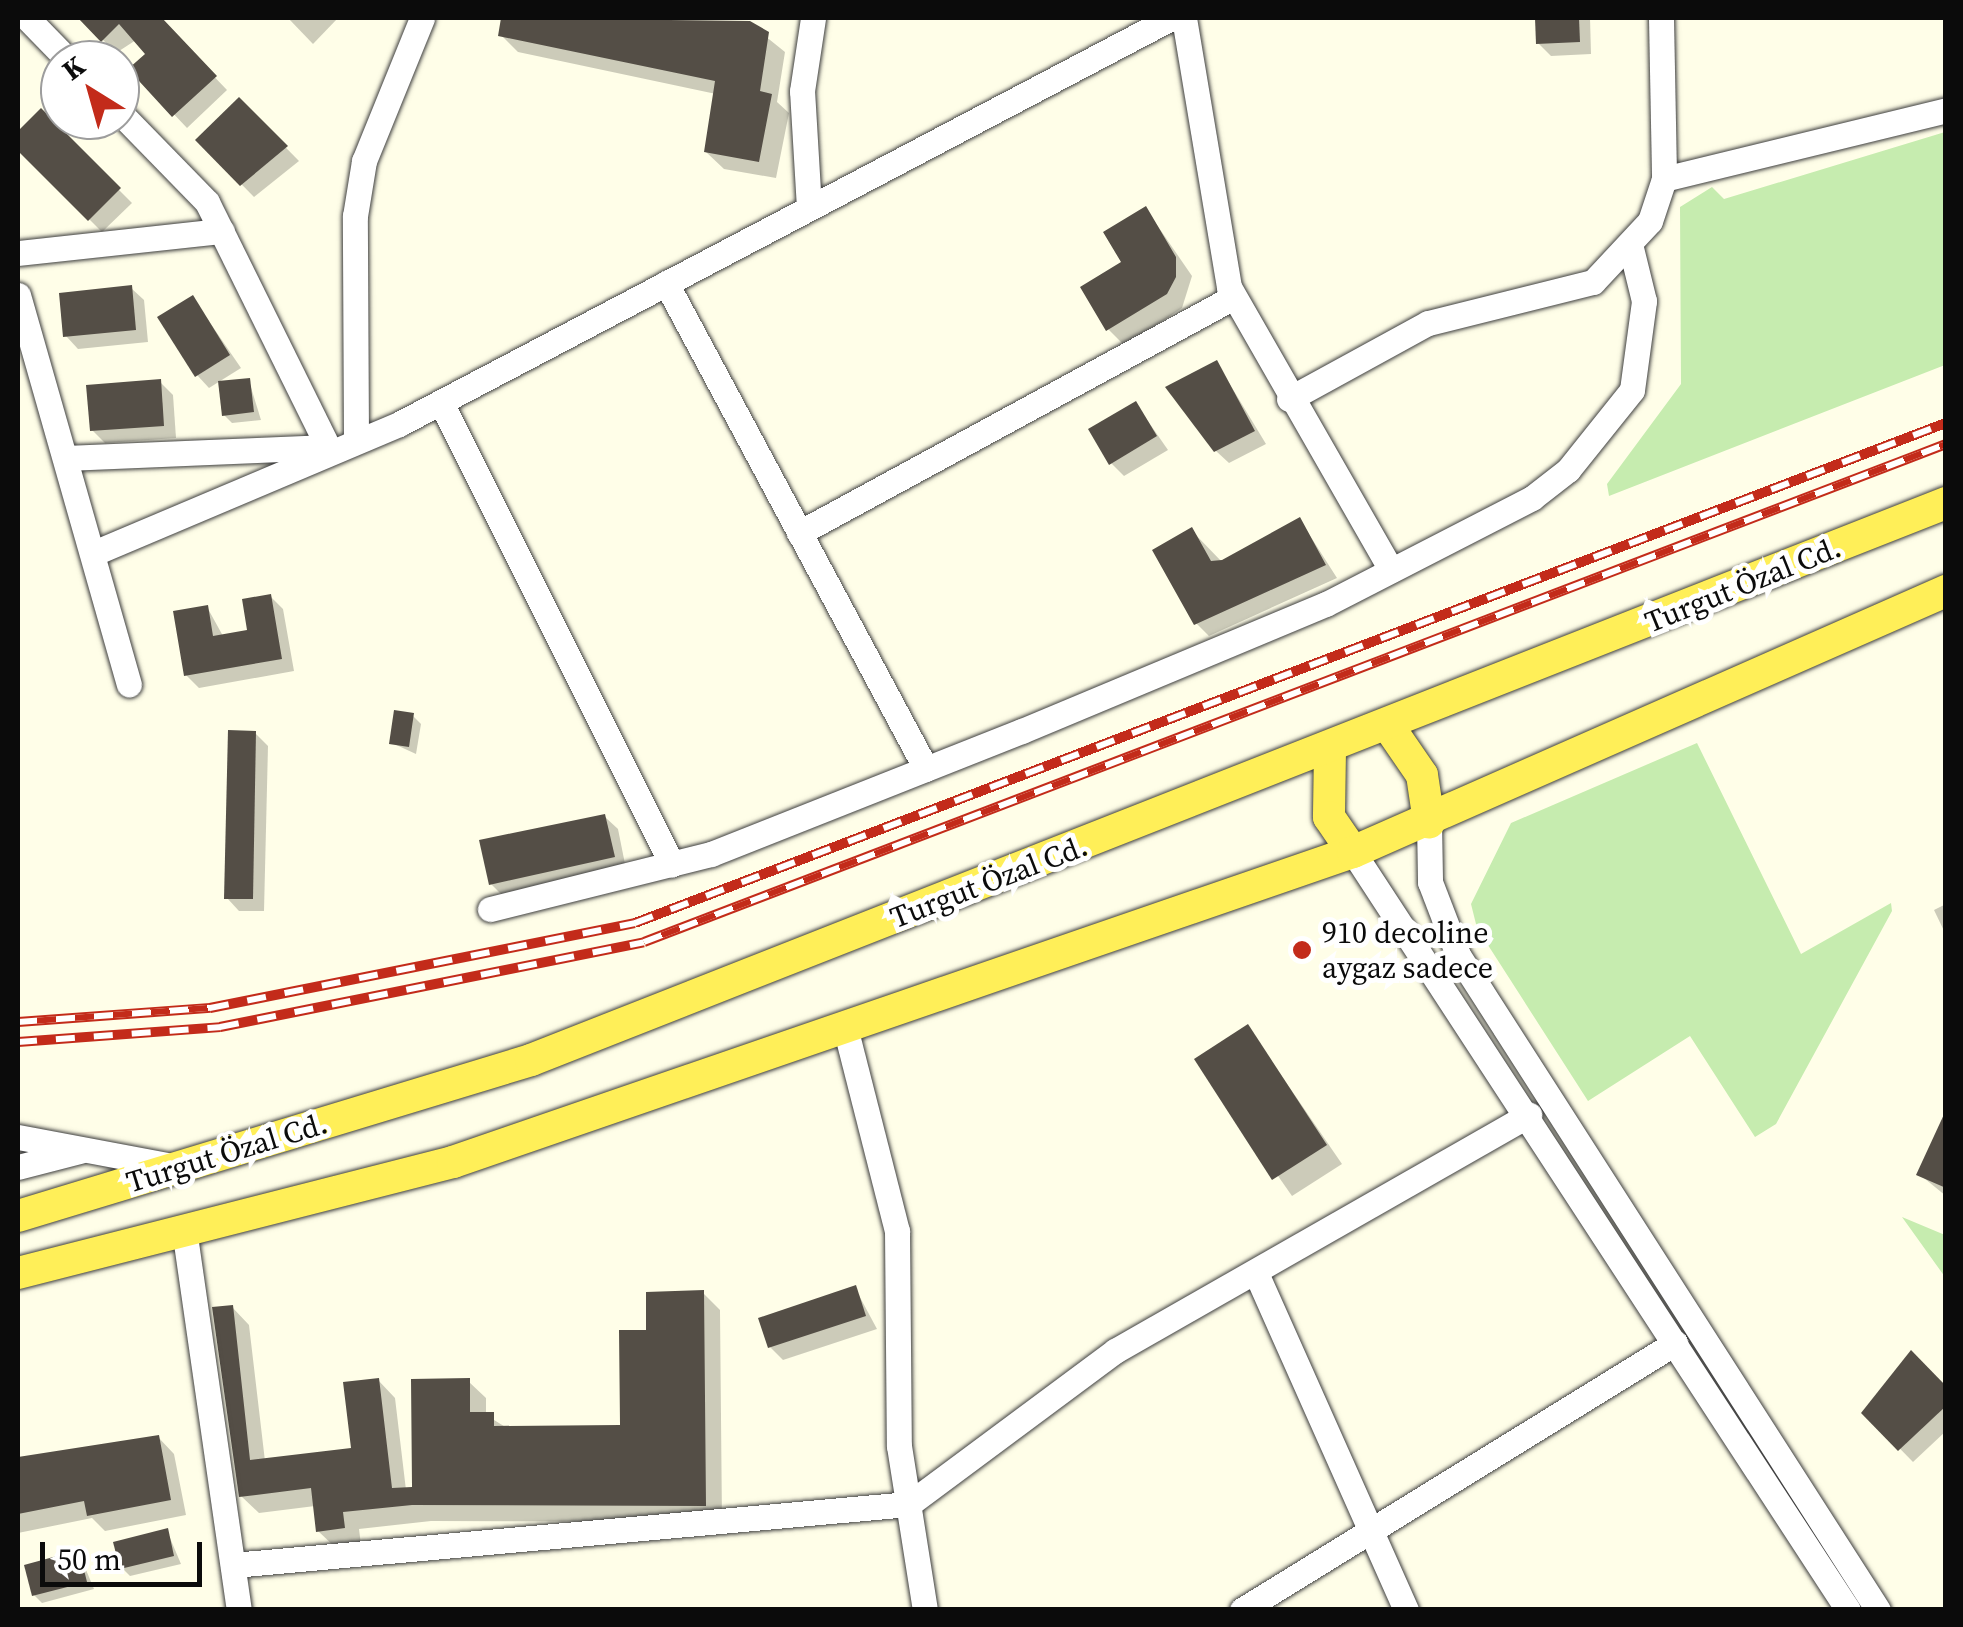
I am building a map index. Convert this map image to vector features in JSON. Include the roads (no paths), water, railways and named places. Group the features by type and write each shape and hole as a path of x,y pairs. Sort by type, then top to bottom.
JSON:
{"main road":[{"name":"Turgut Özal Cd.","path":"18,1216 531,1060 1389,727 1946,503"},
{"name":"Turgut Özal Cd.","path":"18,1273 453,1162 1353,852 1429,822 1946,590"},
{"path":"1389,727 1422,775 1429,822"},
{"path":"1330,750 1329,817 1353,852"}],"street":[{"path":"26,18 48,40"},
{"path":"356,438 355,216 364,161 422,18"},
{"path":"809,208 802,91 813,18"},
{"path":"94,552 328,447 441,402 1171,18"},
{"path":"1184,18 1234,297 1289,400 1391,570"},
{"path":"1289,400 1428,323 1593,282 1631,248 1664,179 1661,18"},
{"path":"1664,179 1946,110"},
{"path":"140,133 207,202 328,447"},
{"path":"18,253 222,231"},
{"path":"490,909 672,865 926,769 1391,570 1532,498 1603,431 1632,390 1643,348 1631,248"},
{"path":"666,283 926,769"},
{"path":"18,295 94,552 128,685"},
{"path":"800,532 1234,297"},
{"path":"441,402 672,865"},
{"path":"66,458 328,447"},
{"path":"1429,822 1430,882 1458,955 1878,1610"},
{"path":"1353,852 1848,1610"},
{"path":"845,1027 897,1231 899,1446 926,1610"},
{"path":"234,1565 908,1504 1115,1352 1528,1116"},
{"path":"18,1137 179,1167"},
{"path":"18,1168 90,1148"},
{"path":"184,1229 240,1610"},
{"path":"1256,1274 1406,1610"},
{"path":"1242,1610 1675,1342"}],"railway":[{"path":"18,1022 210,1008 635,923 1946,423"},
{"path":"18,1042 220,1027 644,942 1946,444"}],"place":[{"name":"910 decoline aygaz sadece","path":"1302,950"}]}
